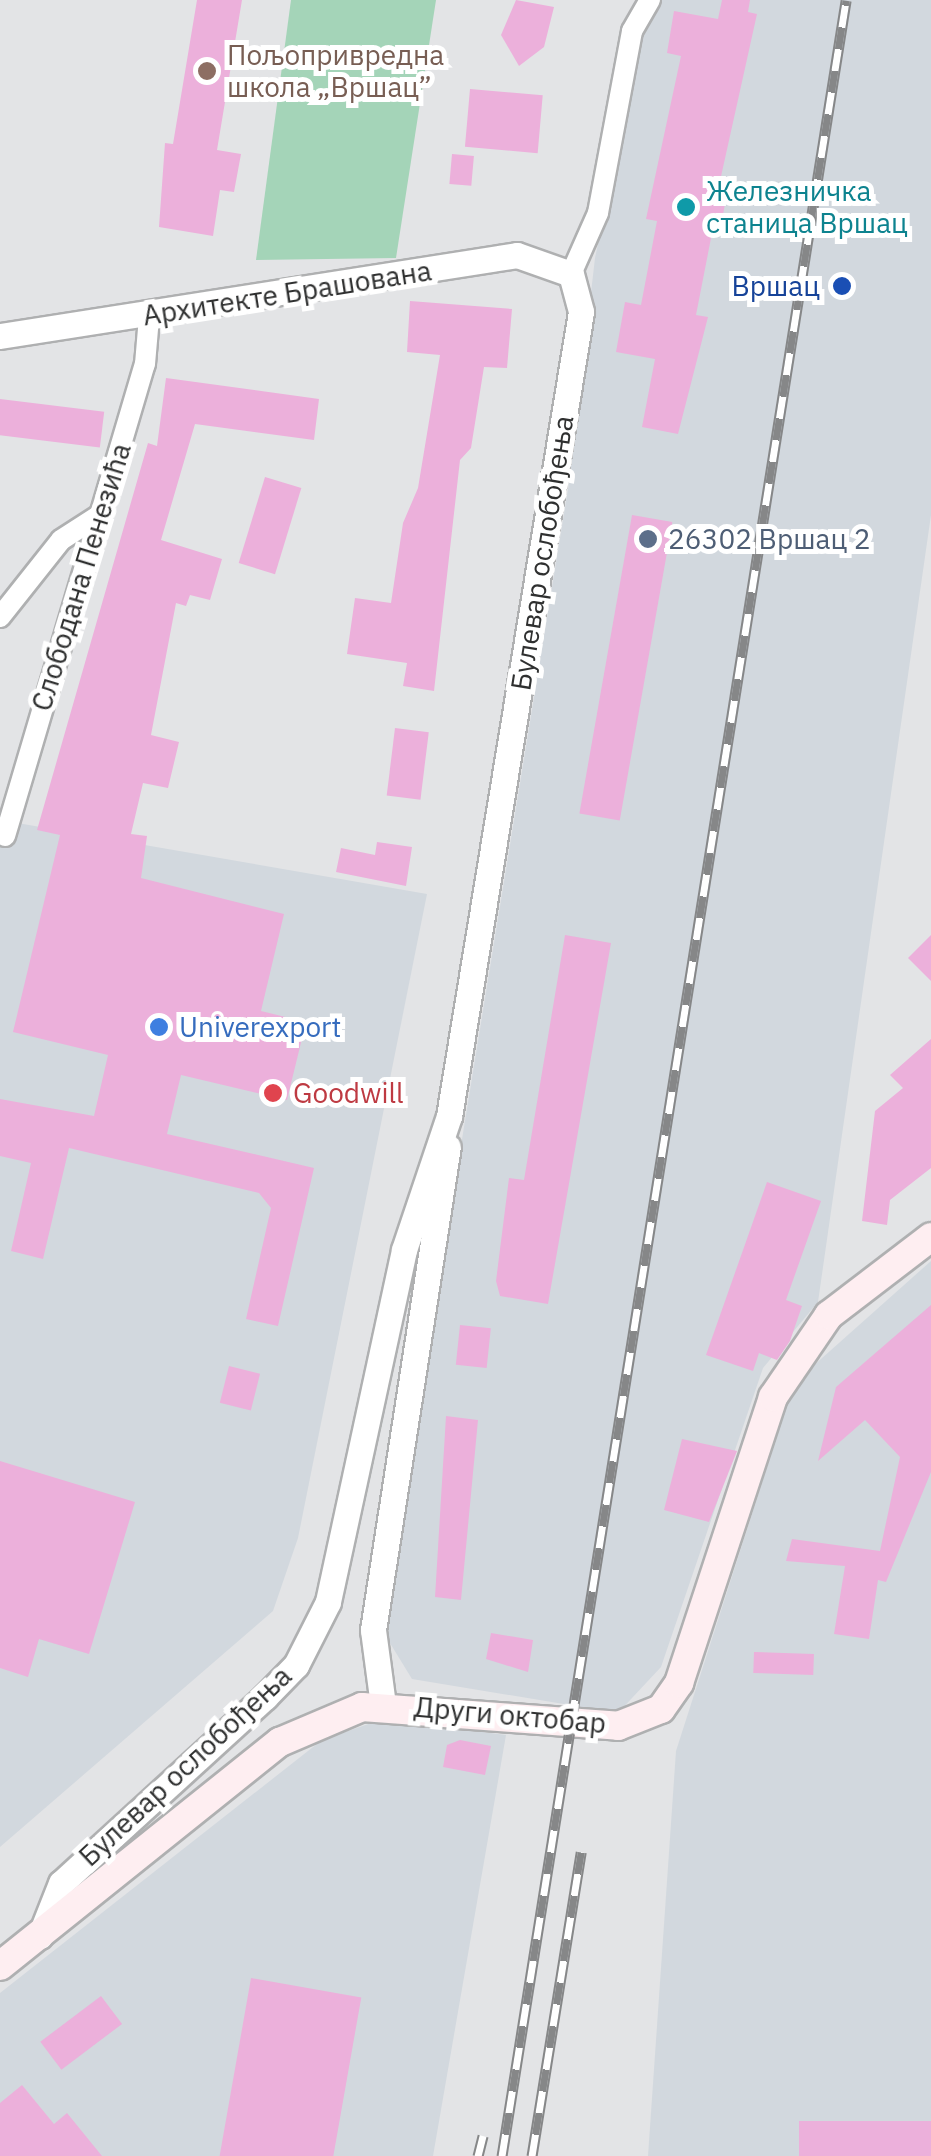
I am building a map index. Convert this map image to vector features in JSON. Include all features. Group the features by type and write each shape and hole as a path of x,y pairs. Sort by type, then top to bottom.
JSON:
{"main road":[{"name":"Други октобар","path":"0,1966 280,1742 383,1705 618,1726 661,1709 679,1682 773,1396 828,1316 931,1237"}],"street":[{"path":"571,274 598,213 632,31 650,0"},
{"name":"Архитекте Брашована","path":"0,336 149,317 517,255 571,274"},
{"name":"Булевар ослобођења","path":"383,1705 372,1630 431,1284 449,1116 578,335 571,274"},
{"name":"Слободана Пенезића","path":"5,836 146,364 149,317"},
{"path":"0,617 60,540 98,516"},
{"name":"Булевар ослобођења","path":"40,1936 61,1883 93,1847 266,1697 314,1634 338,1566 391,1303 417,1208 449,1116"},
{"name":"Булевар ослобођења","path":"417,1208 431,1284"},
{"path":"391,1303 431,1284"}],"shaded area":[{"path":"659,0 931,0 931,515 818,1302 763,1368 661,1667 618,1713 412,1679 382,1630 569,483 595,258 646,21"},
{"path":"0,820 427,894 298,1538 273,1611 0,1847"},
{"path":"931,1261 931,2156 648,2156 676,1751 794,1383"},
{"path":"383,1719 506,1735 433,2156 0,2156 0,1993 322,1740"}],"green space":[{"path":"291,0 436,0 396,258 256,260"}],"building":[{"name":"Пољопривредна школа „Вршац”","path":"197,0 242,0 217,150 241,154 234,192 220,190 213,236 159,227 165,143 173,144"},
{"path":"516,0 554,7 544,47 519,66 501,35"},
{"name":"Железничка станица Вршац","path":"722,0 750,0 748,12 757,14 720,181 729,182 720,231 712,233 696,315 708,317 678,434 642,427 655,359 616,352 625,302 641,305 657,221 646,219 681,56 667,53 674,11 718,19"},
{"path":"470,89 543,95 538,153 465,147"},
{"path":"452,154 474,156 471,186 449,184"},
{"path":"410,301 512,309 507,368 484,367 471,448 460,460 434,691 403,686 407,663 347,654 355,598 391,603 403,523 418,488 440,355 407,352"},
{"path":"166,378 319,399 314,440 195,424 161,540 222,559 210,600 190,595 186,606 176,603 151,735 179,742 168,788 143,783 131,834 147,836 141,878 284,914 261,1011 306,1022 287,1100 181,1075 167,1134 314,1168 278,1326 246,1319 271,1208 259,1193 69,1148 43,1259 11,1251 31,1163 0,1156 0,1099 94,1116 108,1055 13,1032 60,835 37,830 148,443 157,446"},
{"path":"0,399 104,412 100,448 0,435"},
{"path":"265,477 301,488 275,574 239,563"},
{"path":"632,515 672,522 620,821 579,813"},
{"path":"395,728 429,732 420,800 387,795"},
{"path":"377,842 412,847 406,886 336,872 341,848 375,855"},
{"path":"565,935 611,943 548,1304 500,1296 496,1281 509,1178 524,1180"},
{"path":"931,935 931,981 908,958"},
{"path":"931,1039 931,1168 890,1200 887,1225 862,1221 875,1111 903,1088 890,1075"},
{"path":"767,1182 821,1201 786,1300 802,1306 790,1341 777,1360 759,1353 753,1371 706,1355"},
{"path":"931,1305 931,1472 886,1582 878,1580 869,1639 834,1634 845,1566 786,1561 792,1539 880,1551 900,1457 865,1420 818,1461 836,1387"},
{"path":"460,1325 491,1328 487,1368 456,1365"},
{"path":"229,1366 260,1374 251,1411 220,1403"},
{"path":"446,1416 478,1420 461,1600 435,1597"},
{"path":"682,1439 737,1451 709,1522 664,1510"},
{"path":"0,1461 135,1502 89,1654 39,1639 28,1677 0,1668"},
{"path":"491,1633 533,1640 528,1672 486,1659"},
{"path":"754,1652 814,1654 813,1675 753,1673"},
{"path":"460,1740 491,1746 485,1775 443,1767 447,1745"},
{"path":"251,1978 361,1997 333,2156 220,2156"},
{"path":"101,1996 122,2024 61,2070 40,2042"},
{"path":"22,2085 54,2124 67,2113 102,2156 0,2156 0,2103"},
{"path":"799,2121 931,2121 931,2156 799,2156"}],"railway":[{"path":"502,2156 846,0"},
{"path":"532,2156 581,1852"},
{"path":"478,2156 483,2136"}],"place":[{"name":"Пољопривредна школа „Вршац”","path":"207,71"},
{"name":"Железничка станица Вршац","path":"686,207"},
{"name":"Вршац","path":"842,286"},
{"name":"26302 Вршац 2","path":"648,539"},
{"name":"Univerexport","path":"159,1027"},
{"name":"Goodwill","path":"273,1093"}]}
